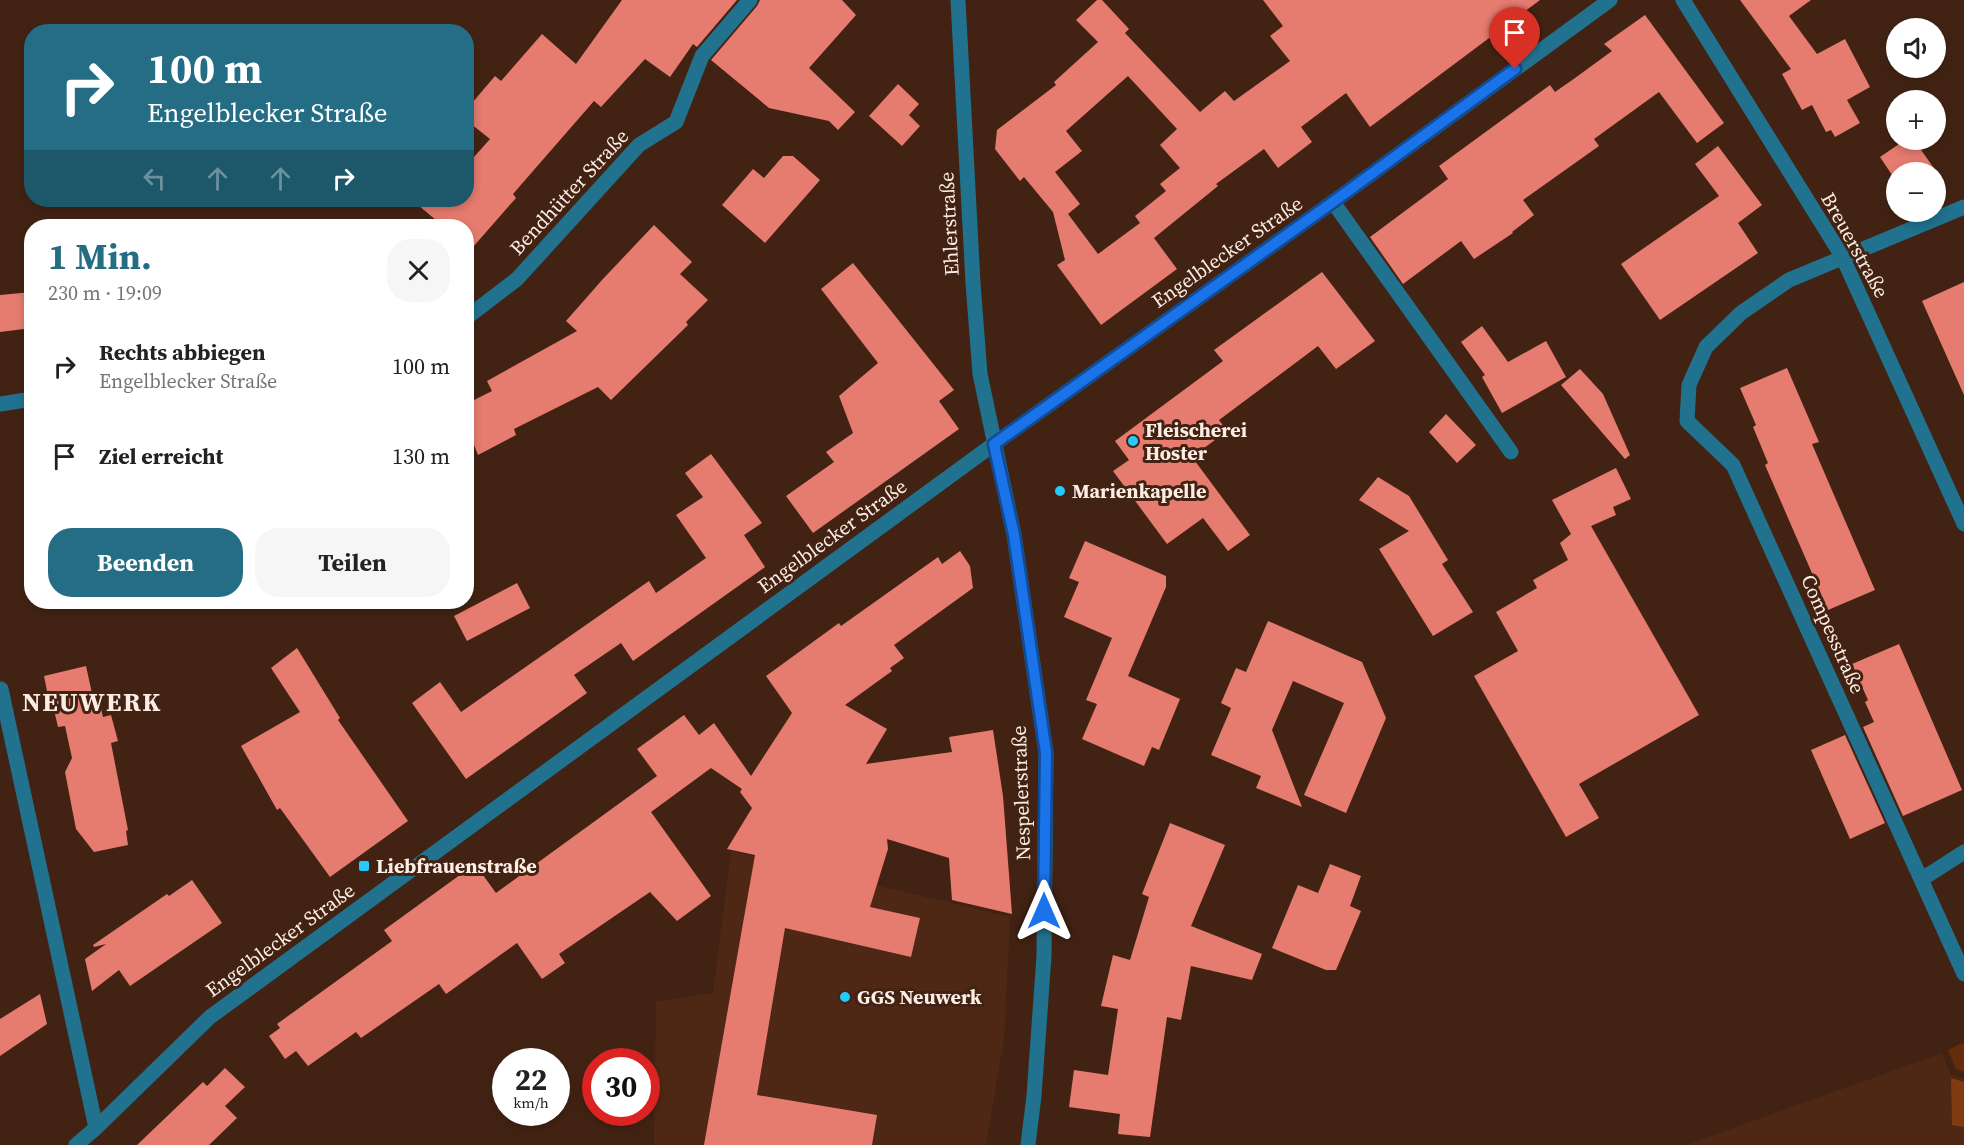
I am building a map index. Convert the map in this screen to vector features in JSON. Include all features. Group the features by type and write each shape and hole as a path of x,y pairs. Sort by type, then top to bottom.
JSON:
{"street":[{"name":"Bendhütter Straße","path":"474,312 517,279 639,145 676,122 702,56 750,0"},
{"name":"Ehlerstraße","path":"958,0 980,374 994,444"},
{"name":"Engelblecker Straße","path":"76,1145 210,1017 994,444 1333,202 1610,0"},
{"name":"Breuerstraße","path":"1683,0 1842,256 1964,524"},
{"path":"1333,202 1511,452"},
{"path":"1842,256 1964,207"},
{"name":"Compesstraße","path":"1842,256 1788,280 1741,313 1706,347 1689,385 1687,421 1733,465 1964,974"},
{"path":"0,404 24,400"},
{"name":"Nespelerstraße","path":"994,444 1014,535 1046,753 1044,956 1034,1096 1028,1145"},
{"path":"1,689 96,1128"},
{"path":"1922,879 1964,852"}],"shaded area":[{"name":"GGS Neuwerk","path":"731,851 1010,917 1004,1039 986,1145 654,1145 654,1126 660,1126 660,1048 655,1048 656,1002 713,993"},
{"path":"1964,1044 1964,1072 1956,1069 1948,1050"},
{"path":"1942,1053 1951,1075 1964,1079 1964,1145 1686,1145"},
{"path":"1951,1078 1964,1082 1964,1127 1952,1125"}],"building":[{"path":"622,0 737,0 697,47 693,44 670,77 645,59 601,107 594,101 513,194 516,198 474,246 474,219 435,219 420,207 474,207 474,157 490,139 474,126 474,101 495,76 501,81 542,34 576,64"},
{"path":"760,0 842,0 856,15 809,68 855,112 838,130 829,121 769,108 711,60"},
{"path":"1097,0 1102,0 1129,29 1125,33 1200,112 1225,91 1234,101 1290,61 1270,36 1283,26 1263,0 1540,0 1370,127 1346,93 1301,127 1312,142 1278,168 1264,149 1216,184 1218,186 1154,238 1177,269 1101,325 1057,265 1065,260 1053,212 1024,177 1020,181 995,149 997,130 1056,85 1054,82 1098,42 1076,20","holes":["1128,76 1177,129 1160,145 1180,168 1160,184 1166,191 1135,216 1140,223 1098,254 1068,214 1080,204 1055,172 1082,151 1066,131"]},
{"path":"1740,0 1811,0 1789,16 1817,54 1845,39 1870,87 1847,100 1860,123 1835,137 1831,130 1826,132 1812,105 1802,110 1782,74 1791,69"},
{"path":"1645,15 1724,123 1697,143 1659,92 1594,139 1599,146 1523,200 1534,215 1513,233 1474,259 1461,241 1403,284 1370,237 1448,179 1439,166 1550,85 1555,92 1612,51 1604,44"},
{"path":"898,84 919,104 909,115 920,126 902,146 869,116"},
{"path":"1718,146 1762,205 1738,223 1758,253 1660,320 1621,264 1719,196 1695,164"},
{"path":"1890,150 1921,150 1930,162 1886,162 1886,166 1880,157"},
{"path":"783,156 793,156 820,180 765,243 722,205 753,169 764,178"},
{"path":"654,225 692,262 680,274 708,300 686,322 688,325 611,400 598,387 514,429 516,435 478,455 474,445 474,400 492,391 487,381 577,331 566,321"},
{"path":"853,263 954,390 939,401 959,429 813,533 786,496 834,462 826,452 853,433 839,396 878,363 821,289"},
{"path":"1322,272 1375,341 1336,369 1318,346 1219,420 1227,431 1192,457 1250,535 1228,551 1203,518 1167,544 1113,471 1129,460 1115,441 1223,361 1214,350"},
{"path":"1964,282 1964,395 1922,301"},
{"path":"24,293 24,329 0,332 0,295"},
{"path":"1482,326 1508,362 1546,341 1566,377 1502,413 1482,377 1485,375 1461,342"},
{"path":"1787,368 1819,442 1812,444 1875,590 1828,610 1765,465 1768,463 1753,427 1756,425 1740,388"},
{"path":"1580,369 1603,394 1630,455 1625,459 1561,385"},
{"path":"1446,414 1476,445 1457,463 1429,432"},
{"path":"711,454 762,523 744,535 765,567 633,661 621,643 574,675 587,693 466,779 412,703 440,682 461,712 649,581 656,593 706,558 676,515 703,497 685,473"},
{"path":"1616,468 1631,499 1613,507 1616,515 1591,526 1699,715 1579,784 1599,818 1566,837 1474,676 1518,651 1496,612 1537,588 1533,580 1568,560 1560,543 1571,534 1552,500"},
{"path":"1378,477 1409,496 1448,560 1442,564 1473,612 1433,636 1379,549 1409,531 1359,500"},
{"path":"1085,541 1166,576 1166,587 1128,676 1180,699 1159,750 1152,747 1144,766 1082,739 1097,704 1086,700 1112,638 1064,617 1079,582 1069,578"},
{"path":"960,551 970,566 973,588 894,645 904,658 890,668 892,671 845,705 887,729 866,764 952,752 949,737 993,730 1003,796 1012,914 952,900 949,858 887,839 888,849 870,907 920,918 911,957 785,928 757,1095 877,1115 872,1145 704,1145 755,855 727,849 752,808 740,792 742,789 711,768 651,812 711,896 677,921 650,892 559,954 565,963 542,979 517,943 446,994 439,984 361,1038 356,1032 308,1066 296,1051 285,1059 269,1036 280,1028 277,1024 392,941 384,930 475,864 496,893 657,776 637,749 684,715 699,735 714,723 751,776 792,713 766,676 839,623 841,626 938,557 942,564"},
{"path":"517,583 530,608 467,641 454,616 467,609 474,609 474,606"},
{"path":"1268,621 1362,662 1386,718 1346,813 1304,795 1344,703 1293,681 1272,730 1302,807 1256,788 1261,776 1211,755 1231,708 1221,703 1236,668 1246,672"},
{"path":"1899,644 1962,790 1903,816 1863,727 1874,722 1865,702 1868,700 1852,664"},
{"path":"297,648 340,718 338,720 408,821 330,877 280,808 277,810 241,746 300,712 271,668"},
{"path":"86,666 93,698 98,697 103,717 111,715 118,741 111,743 128,830 126,831 128,845 94,852 76,829 65,772 72,758 65,726 58,727 54,710 51,711 44,676"},
{"path":"1845,735 1885,823 1850,839 1811,750"},
{"path":"1170,823 1225,845 1191,926 1262,954 1252,980 1191,966 1181,1020 1167,1017 1150,1137 1118,1134 1120,1114 1069,1107 1074,1070 1108,1075 1118,1009 1101,1006 1113,955 1130,960 1149,897 1142,894"},
{"path":"1330,864 1361,876 1350,906 1361,911 1336,970 1326,970 1272,948 1298,885 1318,893"},
{"path":"192,880 222,923 130,986 119,970 92,991 85,959 106,944 94,947 93,945 167,894 169,896"},
{"path":"40,994 47,1024 0,1056 0,1019"},
{"path":"225,1068 245,1087 225,1106 237,1118 209,1145 137,1145 203,1082 207,1086"}],"place":[{"name":"Fleischerei Hoster","path":"1133,441"},
{"name":"Marienkapelle","path":"1060,491"},
{"name":"Liebfrauenstraße","path":"364,866"},
{"name":"GGS Neuwerk","path":"845,997"}],"district":[{"name":"NEUWERK","path":"92,702"}],"route":[{"path":"1044,911 1046,753 1014,535 994,444 1515,69"}]}
